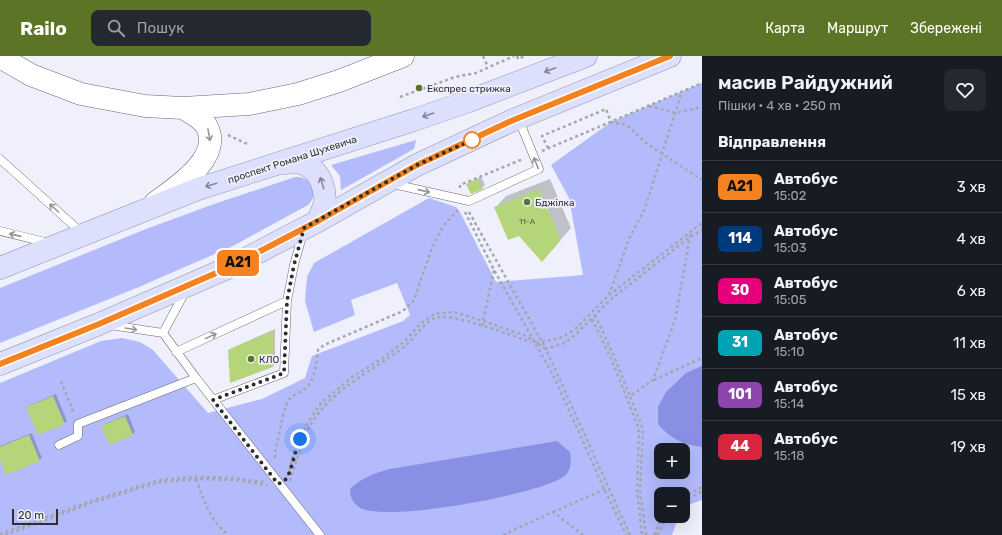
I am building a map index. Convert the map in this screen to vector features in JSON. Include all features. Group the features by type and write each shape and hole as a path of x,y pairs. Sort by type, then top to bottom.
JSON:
{"main road":[{"name":"проспект Романа Шухевича","path":"5,264 198,189 469,101 586,56"},
{"path":"0,364 99,324 230,267 417,165 518,118 670,56"},
{"path":"280,162 300,163 312,169 320,177 324,192 324,206 311,224"}],"street":[{"path":"0,57 31,75 80,94 145,106 183,108 249,104 298,94 339,82 379,61 403,56"},
{"path":"150,208 192,176 207,155 210,140 207,127 196,116 183,108"}],"lane":[{"path":"386,183 468,201 539,169 518,118"},
{"path":"0,159 83,234"},
{"path":"213,400 284,373 287,301 294,265 311,224"},
{"path":"0,231 57,245"},
{"path":"163,333 188,285"},
{"path":"176,352 287,301"},
{"path":"99,324 163,333 278,484 320,535"},
{"path":"59,444 78,436 78,424 196,378"}],"path":[{"path":"483,56 488,67"},
{"path":"400,97 455,77 476,73 515,56 518,59 525,56"},
{"path":"540,151 702,83"},
{"path":"609,296 629,238 645,208 682,92"},
{"path":"648,106 676,113 702,107"},
{"path":"548,148 542,136 606,109 610,122"},
{"path":"610,122 627,125 646,143 702,180"},
{"path":"460,192 460,185 526,158"},
{"path":"275,460 275,452 287,402 294,394 305,389 311,382 315,370 318,350 324,345 403,312 414,300 433,245 444,225 462,206 494,270 554,377 626,535"},
{"path":"468,209 546,350 630,535"},
{"path":"535,344 560,338 574,330 609,296 691,230 702,223"},
{"path":"653,380 675,320 691,230"},
{"path":"0,534 96,499 160,480 196,477 234,478 278,484 286,487 290,481 310,426 324,406 354,380 408,344 435,318 451,317 535,344 546,350 565,343 592,319 610,300 690,237 702,230"},
{"path":"482,326 494,270"},
{"path":"5,535 97,501 161,482 196,479 235,480 278,484 287,477 294,452 306,426 320,404 352,376 383,358 405,341 419,325 434,314 454,312 524,335 535,344"},
{"path":"593,312 613,354 643,429 640,492 646,535"},
{"path":"592,319 610,356 639,429 636,491 642,535"},
{"path":"630,396 653,380 702,358"},
{"path":"60,381 78,424"},
{"path":"196,479 205,507 221,529 228,535"},
{"path":"690,493 702,487"},
{"path":"503,535 604,489"},
{"path":"690,497 702,491"},
{"path":"553,512 583,535"},
{"path":"654,535 660,523"},
{"path":"658,535 664,523"}],"shaded area":[{"path":"702,83 702,500 690,504 690,487 654,487 654,523 676,523 672,535 0,535 0,383 101,341 122,338 140,342 153,350 208,413 262,399 305,378 312,356 403,321 410,315 397,283 351,300 355,315 314,332 305,301 307,277 314,263 429,198 456,207 460,212 496,282 583,275 569,198 551,165 611,122"},
{"path":"416,140 414,149 341,190 340,176 331,165"},
{"path":"295,177 306,179 313,186 314,195 308,205 231,247 139,287 0,343 0,288 146,229"},
{"path":"702,366 702,447 677,440 668,434 658,424 658,407 666,392 686,373"},
{"path":"557,441 570,452 571,462 568,472 563,477 549,484 525,491 461,505 397,512 373,511 359,507 355,504 351,497 350,489 359,482 374,474 390,469"}],"building":[{"path":"478,179 483,189 471,194 466,184"},
{"path":"539,189 561,240 542,262 519,236 508,240 494,207"},
{"name":"КЛО","path":"273,331 273,367 230,383 228,350"},
{"path":"53,396 65,424 38,435 26,407"},
{"path":"125,416 133,435 110,445 101,426"},
{"path":"29,435 40,461 6,475 0,460 0,447"}],"bus line":[{"name":"А21","path":"0,364 99,324 230,267 318,221 417,165 511,121 670,56"}],"place":[{"name":"Експрес стрижка","path":"419,88"},
{"name":"Бджілка","path":"527,202"},
{"name":"КЛО","path":"251,359"}],"route":[{"path":"300,439 294,452 287,477 282,483 278,484 213,400 284,373 287,301 294,265 304,228 417,165 472,140"}]}
